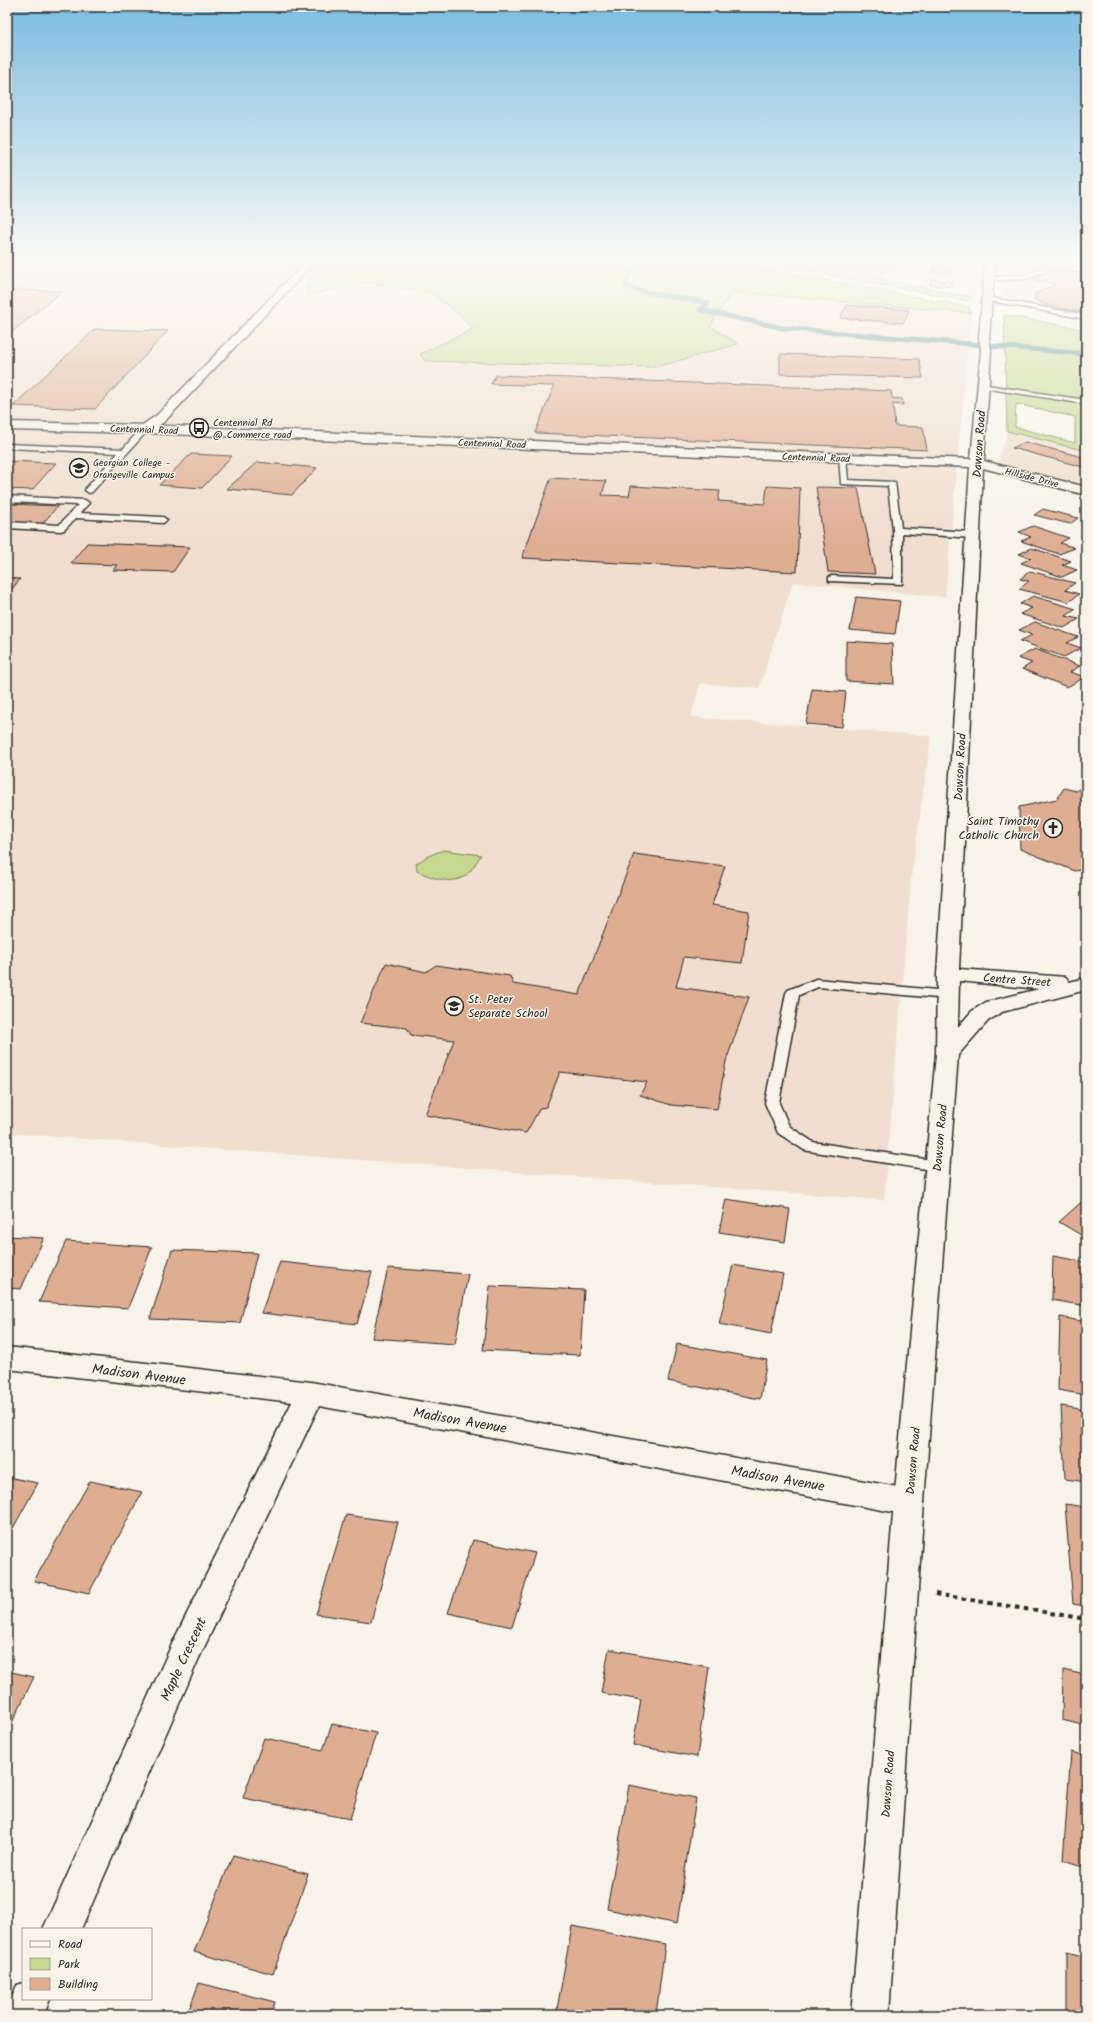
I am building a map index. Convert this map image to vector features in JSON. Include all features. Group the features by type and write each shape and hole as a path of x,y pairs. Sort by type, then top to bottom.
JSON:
{"street":[{"path":"145,429 161,418 221,355"},
{"name":"Dawson Road","path":"870,2015 909,1502 947,1054 948,984 977,464 986,355"},
{"name":"Centennial Road","path":"7,426 145,429 977,464"},
{"name":"Hillside Drive","path":"977,464 1086,491"},
{"path":"947,1054 980,1016 994,1007 1086,983"},
{"name":"Centre Street","path":"948,984 1086,983"},
{"name":"Madison Avenue","path":"7,1358 311,1393 909,1502"},
{"name":"Maple Crescent","path":"62,1928 184,1654 311,1393"},
{"path":"24,2015 31,2000"}],"lane":[{"path":"983,386 1086,402"},
{"path":"89,490 145,429"},
{"path":"7,446 124,451"},
{"path":"832,579 899,582 897,530 892,484 844,482 842,458"},
{"path":"7,499 85,503 61,528 7,525"},
{"path":"74,515 163,520"},
{"path":"897,530 973,534"},
{"path":"938,1166 809,1146 783,1129 772,1103 793,992 816,983 948,984"}],"path":[{"path":"903,1588 1086,1619"}],"shaded area":[{"path":"7,355 421,355 425,361 656,367 697,355 967,355 945,597 793,582 759,688 700,683 691,717 931,736 911,879 884,1200 7,1133"},
{"path":"1007,431 1086,451 1086,485 998,462"}],"green space":[{"path":"421,355 697,355 656,367 425,361"},
{"path":"1005,355 1086,355 1086,451 1007,431","holes":["1016,404 1075,417 1075,443 1015,427"]},
{"path":"443,850 481,855 470,871 459,879 441,880 417,871 416,864 426,857"}],"building":[{"path":"67,355 145,355 95,409 13,406"},
{"path":"780,355 818,355 919,359 923,378 780,374"},
{"path":"496,375 891,391 892,398 902,399 903,405 893,404 895,426 923,427 927,450 535,433 554,386 491,384"},
{"path":"1025,442 1086,458 1086,466 1083,467 1012,448"},
{"path":"191,454 232,456 202,488 159,485"},
{"path":"7,461 56,463 32,490 7,489"},
{"path":"257,462 317,468 292,495 227,489"},
{"path":"551,478 606,481 602,495 629,496 631,486 720,491 718,501 765,504 767,486 800,488 797,572 522,558"},
{"path":"816,487 858,488 875,574 828,572"},
{"path":"7,504 58,506 42,524 7,522"},
{"path":"1043,509 1078,518 1070,524 1034,515"},
{"path":"1033,526 1069,538 1060,543 1075,548 1059,554 1021,541 1031,537 1019,532"},
{"path":"87,543 190,547 173,572 113,570 117,565 71,563"},
{"path":"1032,548 1071,561 1062,565 1077,570 1062,577 1021,563 1031,558 1019,554"},
{"path":"1030,571 1075,583 1065,590 1079,594 1069,602 1019,589 1029,581 1020,579"},
{"path":"7,578 20,579 7,595"},
{"path":"1033,596 1076,609 1066,616 1079,619 1064,628 1020,614 1032,608 1020,604"},
{"path":"856,597 900,601 895,634 850,630"},
{"path":"1035,622 1078,637 1067,643 1081,648 1064,657 1020,641 1032,635 1019,630"},
{"path":"846,641 892,644 894,684 846,681"},
{"path":"1035,649 1080,666 1070,672 1085,677 1067,687 1022,669 1032,663 1018,658"},
{"path":"812,689 846,692 842,727 806,724"},
{"name":"Saint Timothy Catholic Church","path":"1086,784 1086,869 1075,871 1020,849 1019,807 1057,799 1064,788 1076,791"},
{"path":"634,854 725,866 712,905 749,911 742,963 684,957 676,987 749,997 726,1061 717,1109 671,1105 640,1095 647,1082 560,1072 546,1107 540,1108 526,1133 425,1115 454,1040 411,1035 407,1028 360,1023 386,963 426,972 436,965 510,976 513,984 579,995"},
{"path":"1086,1198 1086,1238 1059,1222"},
{"path":"726,1199 790,1209 785,1242 719,1232"},
{"path":"7,1236 44,1238 21,1289 7,1288"},
{"path":"66,1241 152,1247 128,1308 39,1302"},
{"path":"172,1250 257,1253 240,1323 150,1319"},
{"path":"1053,1256 1086,1262 1086,1306 1052,1300"},
{"path":"280,1262 372,1272 357,1324 261,1313"},
{"path":"733,1265 783,1274 771,1334 719,1324"},
{"path":"388,1268 468,1274 455,1344 372,1338"},
{"path":"490,1286 584,1290 580,1355 483,1350"},
{"path":"1060,1317 1086,1322 1086,1395 1058,1390"},
{"path":"677,1344 767,1360 760,1399 668,1381"},
{"path":"1061,1406 1086,1410 1086,1482 1065,1479"},
{"path":"7,1477 38,1483 7,1539"},
{"path":"90,1481 142,1492 89,1593 34,1581"},
{"path":"1065,1504 1086,1507 1086,1606 1073,1604"},
{"path":"346,1515 398,1522 371,1622 316,1614"},
{"path":"473,1540 535,1553 512,1627 448,1613"},
{"path":"1086,1633 1086,1726 1062,1720 1063,1670 1085,1675"},
{"path":"609,1649 709,1667 697,1757 633,1745 641,1700 601,1693"},
{"path":"7,1671 34,1677 7,1733"},
{"path":"332,1724 376,1733 350,1819 243,1798 264,1738 323,1750"},
{"path":"1071,1752 1086,1756 1086,1867 1063,1860"},
{"path":"629,1785 696,1798 677,1924 607,1909"},
{"path":"233,1855 308,1874 273,1974 194,1952"},
{"path":"572,1926 665,1944 656,2015 556,2015"},
{"path":"1067,1952 1086,1957 1086,2015 1067,2011"},
{"path":"199,1983 275,2002 271,2015 187,2015"}],"place":[{"name":"Centennial Rd @ Commerce road","path":"199,428"},
{"name":"Georgian College - Orangeville Campus","path":"79,468"},
{"name":"Saint Timothy Catholic Church","path":"1053,828"},
{"name":"St. Peter Separate School","path":"454,1006"}]}
